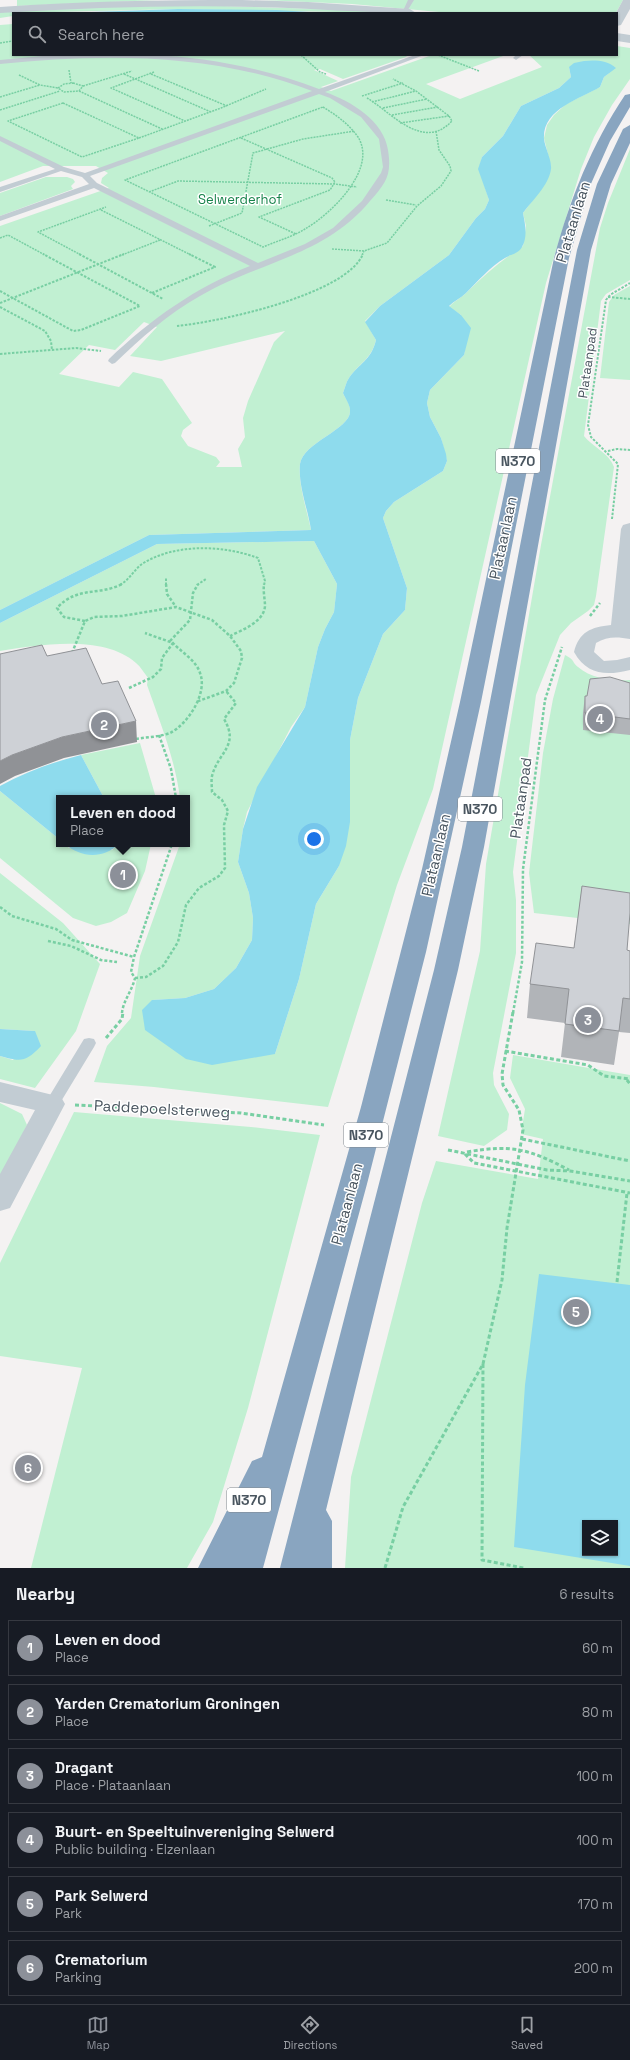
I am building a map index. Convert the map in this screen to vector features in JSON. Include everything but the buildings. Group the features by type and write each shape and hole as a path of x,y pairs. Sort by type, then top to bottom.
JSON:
{"highway":[{"name":"Plataanlaan","path":"246,1568 378,1090 436,859 555,282 571,218 583,183 596,156 630,98"},
{"name":"Plataanlaan","path":"296,1568 448,963 474,839 584,250 604,184 630,129"},
{"name":"N370","path":"214,1568 284,1431"},
{"name":"N370","path":"316,1489 316,1568"}],"street":[{"path":"618,20 629,0"},
{"path":"0,10 94,4 197,2 287,4 394,12"},
{"path":"618,37 630,39"},
{"path":"630,529 625,632 604,632 591,637 587,642 584,652 590,661 601,666 615,668 630,663"},
{"path":"0,1092 52,1104 0,1200"}],"lane":[{"path":"407,12 411,0"},
{"path":"0,62 68,56 150,56 220,64 286,79 342,101 361,113 377,129 387,147 387,168 368,197 348,221 315,243 257,266 192,296 153,323 116,358"},
{"path":"0,138 61,169 85,175 418,56"},
{"path":"0,190 61,169"},
{"path":"85,175 94,185 257,266"},
{"path":"0,219 94,185"},
{"path":"52,1104 86,1047"}],"path":[{"path":"0,43 12,41"},
{"path":"58,88 63,84 71,83 83,86 124,74 142,66 150,56"},
{"path":"302,56 320,72 345,82"},
{"path":"440,56 478,71"},
{"path":"170,58 164,66 151,74 111,88 186,121"},
{"path":"374,72 403,83 428,98 449,116 452,121 449,125 436,131 413,130 400,123 383,108 362,95 403,83"},
{"path":"14,73 40,85 58,88 60,91"},
{"path":"124,74 212,112"},
{"path":"151,74 227,106"},
{"path":"139,138 63,103 8,121 82,157 139,138 212,112 286,79"},
{"path":"0,97 40,85"},
{"path":"79,91 83,86"},
{"path":"0,110 60,91 79,91 162,129"},
{"path":"372,102 416,91"},
{"path":"383,108 428,98"},
{"path":"323,107 342,118 354,131 364,152 361,171 352,186 331,208 306,229 263,247 125,180 323,107"},
{"path":"392,115 438,107"},
{"path":"400,123 449,116"},
{"path":"190,233 242,213 253,153 266,148 312,136 377,129"},
{"path":"240,137 332,178 335,182 330,190 259,217 325,248 341,251 364,251 386,243 417,206 441,186 451,171 450,166 439,150 436,131"},
{"path":"368,197 417,206"},
{"path":"101,209 215,267 152,293"},
{"path":"0,238 8,235 140,306 81,330 73,331 0,291"},
{"path":"0,303 160,240"},
{"path":"153,323 179,326 303,296 331,283 352,268 363,256 364,251"},
{"path":"608,297 630,283"},
{"path":"608,297 630,299"},
{"name":"Plataanpad","path":"608,297 605,303 588,429 592,438 616,459 619,469 612,523"},
{"path":"0,307 45,331 51,341 52,350"},
{"path":"0,354 90,349 116,358"},
{"path":"607,451 618,449 630,450"},
{"path":"176,607 122,616 94,617 85,621 64,617 57,608 68,598 83,591 122,585 136,569 160,557 189,550 230,549 245,552 258,558 265,581 263,593 266,605 260,618 230,636"},
{"path":"166,578 166,596 176,607 191,614 212,620 230,636 241,651 242,658 234,683 226,691 196,702"},
{"path":"129,688 153,677 162,668 162,658 171,642 190,622 191,598 193,590 199,582 206,579"},
{"path":"587,618 598,609 601,601"},
{"path":"72,652 85,621"},
{"path":"136,739 170,733 183,724 196,702 202,684 200,673 191,658 178,650 171,642 145,633"},
{"name":"Plataanpad","path":"483,1364 502,1280 507,1228 516,1171 522,1148 523,1123 519,1110 505,1089 502,1080 505,1051 522,962 523,869 546,700 564,642"},
{"path":"135,978 146,977 163,966 178,942 186,905 199,888 219,876 225,868 224,825 228,811 222,800 212,792 212,777 232,738 230,728 224,720 236,703 226,691"},
{"path":"159,735 171,768 176,795"},
{"path":"86,1047 105,1040 122,1020 122,1006 133,987 135,978 131,972 134,957 171,847"},
{"path":"0,908 12,916 56,929 72,940 134,957"},
{"path":"48,941 71,946 101,960 117,962"},
{"path":"505,1051 588,1065 604,1076 629,1080 630,1084"},
{"name":"Paddepoelsterweg","path":"52,1104 241,1113 324,1125"},
{"path":"522,1139 630,1161"},
{"path":"465,1153 504,1146 522,1148 536,1153 570,1171"},
{"path":"448,1150 547,1170 570,1171 630,1181"},
{"path":"465,1153 474,1163 629,1193 618,1282"},
{"path":"385,1568 403,1507 483,1364"},
{"path":"483,1364 482,1560 524,1568"}],"green space":[{"path":"17,0 158,0 17,6"},
{"path":"263,0 623,0 617,12 439,12 352,4"},
{"path":"160,4 381,12 178,9 12,12 12,16 0,18 0,12"},
{"name":"Selwerderhof","path":"12,24 12,56 407,56 343,79 320,69 314,70 338,81 321,87 331,91 429,56 503,56 426,84 460,99 542,67 530,56 618,56 618,46 630,48 630,79 612,105 594,137 581,169 546,283 433,789 397,885 328,1107 154,1087 94,1082 107,1046 131,1018 140,956 179,847 190,847 190,795 180,795 171,755 147,685 148,678 138,665 122,654 106,648 89,645 70,644 33,646 0,651 0,623 157,544 314,541 337,584 334,612 318,647 305,707 291,727 247,812 238,862 249,893 253,918 252,940 236,968 214,989 185,998 152,1000 275,1054 299,979 316,904 339,866 349,779 350,740 358,698 383,634 405,610 407,588 383,518 386,511 394,502 443,471 447,461 441,438 430,417 427,403 430,390 464,355 466,344 461,315 449,307 493,268 523,246 526,226 523,213 539,192 551,167 544,138 547,125 554,115 566,104 600,87 604,77 609,73 569,67 571,77 559,88 521,106 503,136 482,157 479,169 489,200 485,209 476,218 449,255 380,306 365,321 376,340 368,357 346,383 343,393 350,408 349,417 336,430 309,449 303,456 300,464 300,480 311,530 149,535 0,610 0,226 109,188 101,183 102,178 108,173 96,166 43,166 0,182 0,25","holes":["144,322 157,327 130,356 161,361 285,331 274,342 248,401 243,418 245,437 238,449 242,467 216,467 220,462 216,457 188,446 181,436 183,430 192,423 162,379 133,372 119,387 59,374 89,345 115,350"]},
{"path":"630,149 630,280 606,294 601,301 584,436 605,454 612,462 614,467 596,596 594,605 571,623 560,635 536,695 513,872 516,900 516,953 493,1073 494,1085 509,1114 507,1130 484,1146 438,1136 480,951 486,864 541,545 600,228 608,203"},
{"path":"46,177 67,177 73,179 75,182 71,186 73,189 0,216 0,193"},
{"path":"630,286 630,380 600,378 609,302 614,295"},
{"path":"565,655 578,667 596,677 630,680 630,924 534,913 529,873 543,753 553,699"},
{"path":"140,743 155,795 102,795 81,755"},
{"path":"0,791 56,837 56,847 112,850 116,847 150,847 145,871 127,913 111,922 96,926 73,918 0,858"},
{"path":"0,873 63,923 100,964 76,1031 35,1088 0,1079 0,1056 13,1060 35,1031 0,1029"},
{"path":"513,1055 630,1075 630,1568 345,1568 351,1477 422,1203 436,1161 538,1179 543,1139 521,1134 525,1109 510,1078"},
{"path":"0,1103 22,1114 27,1125 0,1181"},
{"path":"74,1112 251,1127 320,1135 248,1408 213,1522 187,1568 31,1568 82,1368 0,1356 0,1263"}],"water":[{"path":"178,9 277,10 309,12 92,12"},
{"path":"584,61 605,62 616,68 604,77 600,87 564,106 549,120 545,129 544,139 550,162 550,175 544,187 523,213 525,239 522,247 516,253 505,258 484,274 464,295 449,306 461,315 471,328 464,355 430,390 427,403 430,417 441,438 446,454 447,461 443,471 394,502 386,511 383,518 407,588 405,610 383,634 358,698 350,740 350,822 346,846 339,866 316,904 299,979 275,1054 212,1065 186,1059 145,1030 142,1010 152,1000 185,998 214,989 236,968 252,940 253,918 249,893 238,862 243,829 257,787 305,707 318,647 334,612 337,584 314,541 157,544 0,623 0,610 149,535 311,530 300,481 300,464 303,456 309,449 336,430 349,417 350,408 343,393 346,383 371,353 376,340 365,322 380,306 449,255 476,218 485,209 489,200 478,169 482,157 503,136 521,106 559,88 571,77 569,67 574,63"},
{"path":"81,755 102,795 56,795 56,837 0,791 0,786 19,776"},
{"path":"69,847 115,847 106,852 92,855"},
{"path":"0,1029 35,1031 41,1046 27,1058 23,1059 18,1060 0,1056"},
{"path":"539,1274 630,1285 630,1566 514,1547 525,1385"}],"place":[{"name":"Buurt- en Speeltuinvereniging Selwerd","path":"600,719"},
{"name":"Yarden Crematorium Groningen","path":"104,725"},
{"name":"Leven en dood","path":"123,875"},
{"name":"Dragant","path":"588,1020"},
{"name":"Park Selwerd","path":"576,1312"},
{"name":"Crematorium","path":"28,1468"}]}
